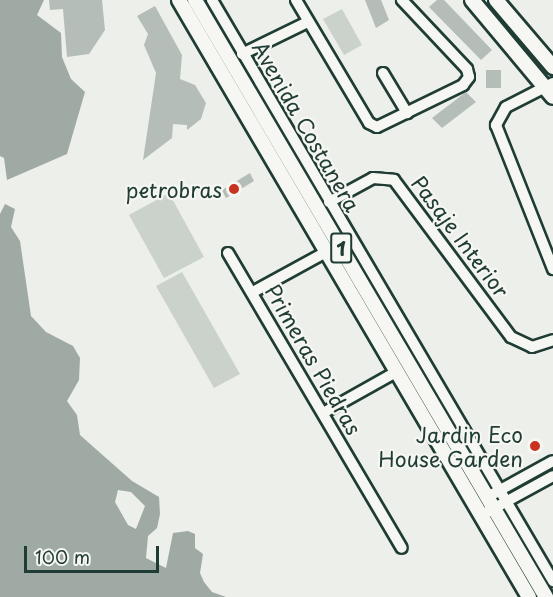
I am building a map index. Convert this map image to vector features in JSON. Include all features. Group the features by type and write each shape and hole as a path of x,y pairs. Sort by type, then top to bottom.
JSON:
{"main road":[{"name":"1","path":"179,0 396,372 489,504 529,597"},
{"name":"1","path":"195,0 489,504 546,597"},
{"path":"472,0 551,89"},
{"path":"496,0 553,68"}],"street":[{"name":"Avenida Costanera","path":"212,0 329,202 489,504 553,581"},
{"path":"296,0 369,123 380,127 463,85 468,74 402,0"},
{"path":"243,54 306,19"},
{"path":"383,73 407,113"},
{"path":"551,89 503,110 496,129 553,269"},
{"name":"Pasaje Interior","path":"329,202 373,178 394,180 512,337 532,347 553,340"},
{"path":"253,292 326,252"},
{"name":"Primeras Piedras","path":"228,253 402,549"},
{"path":"323,413 396,372"},
{"path":"489,504 553,461"},
{"path":"489,504 553,476"}],"shaded area":[{"path":"0,0 44,0 37,15 61,33 62,57 71,79 85,92 67,154 7,180 4,158 0,156"},
{"path":"342,9 362,45 344,55 323,19"},
{"path":"169,193 204,257 164,278 129,215"},
{"path":"5,204 15,209 11,227 20,241 31,316 46,332 73,346 80,358 79,380 67,401 77,415 80,435 132,481 159,497 160,514 157,528 148,536 146,558 166,568 173,533 188,531 195,534 195,548 203,554 200,573 204,582 212,592 226,597 0,597 0,214","holes":["118,490 131,492 145,506 136,529 128,525 115,502"]},
{"path":"182,272 240,374 214,388 156,286"}],"building":[{"path":"49,0 102,0 105,30 89,54 67,57 63,9 50,10"},
{"path":"365,0 381,0 389,20 376,28"},
{"path":"437,0 444,0 492,50 481,60 429,7"},
{"path":"155,6 182,55 180,79 195,85 206,103 201,119 187,130 187,125 173,124 172,138 143,160 156,73 144,45 148,34 137,16"},
{"path":"486,70 501,70 501,88 486,88"},
{"path":"466,92 476,102 442,128 432,118"},
{"path":"250,173 254,181 226,198 222,190"}],"place":[{"name":"petrobras","path":"234,189"},
{"name":"Jardin Eco House Garden","path":"535,446"}]}
